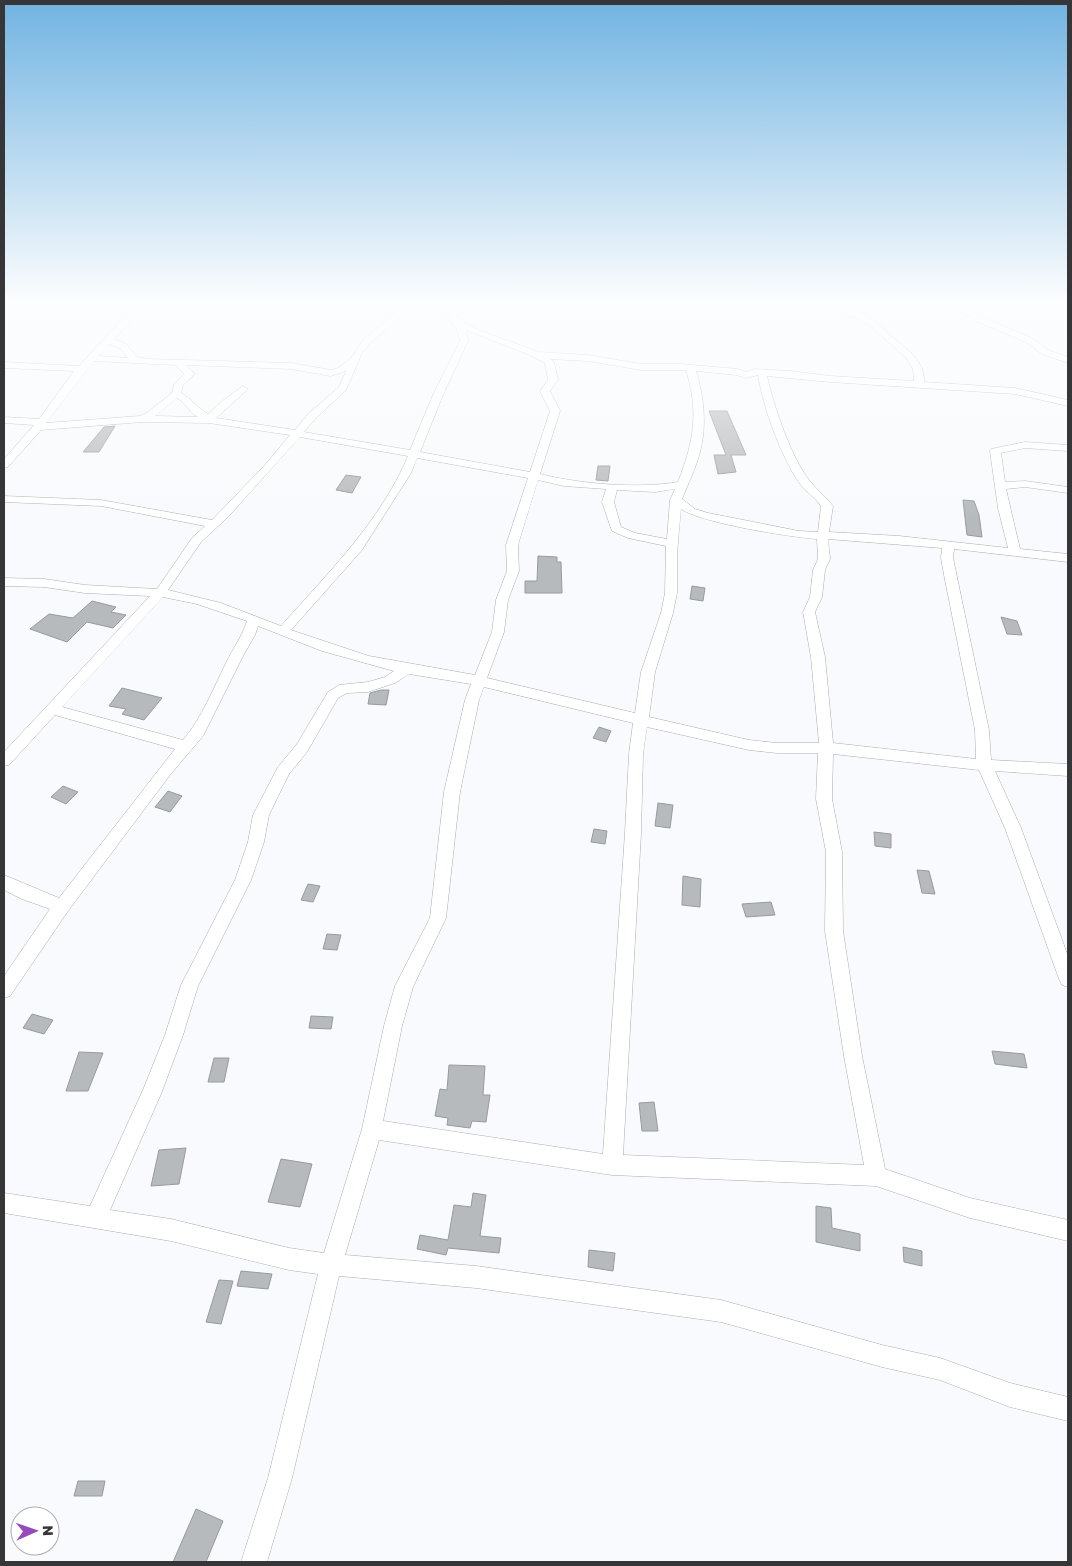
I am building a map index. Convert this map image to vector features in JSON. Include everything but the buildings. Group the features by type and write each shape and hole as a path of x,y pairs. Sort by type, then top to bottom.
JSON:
{"street":[{"path":"4,465 40,424 76,375"},
{"path":"142,419 152,414 176,394 179,384 188,375"},
{"path":"4,761 160,592 178,569 196,540 215,524 269,467 325,402 343,388 349,375"},
{"path":"283,631 358,547 406,473 449,375"},
{"path":"254,1562 280,1478 331,1265 372,1129 393,1026 404,986 438,918 452,792 472,700 498,632 502,600 513,571 512,545 524,502 535,476 555,409 545,391 553,382 552,375"},
{"path":"612,1165 633,834 636,754 648,672 667,613 672,575 672,544 676,500 695,452 699,414 697,390 692,375"},
{"path":"762,375 767,400 793,462 805,483 820,495 827,506 825,535 822,547 824,559 819,570 816,597 810,612 822,693 826,748 824,799 834,852 834,931 853,1056 876,1176"},
{"path":"789,375 1015,391 1068,403"},
{"path":"918,375 919,385"},
{"path":"210,420 219,408 230,402 244,389"},
{"path":"176,394 187,400 194,411 210,420"},
{"path":"4,420 40,424 142,419 210,420 414,454 564,483 654,489 682,484"},
{"path":"1015,552 1000,486 995,451 1025,446 1068,448"},
{"path":"1000,486 1025,484 1068,490"},
{"path":"612,486 608,502 616,529 632,536 672,544"},
{"path":"4,499 101,503 215,524"},
{"path":"676,500 691,511 706,516 799,534 948,544 1068,558"},
{"path":"948,544 947,558 951,580 982,730 984,765 1000,796 1013,828 1068,979"},
{"path":"4,582 44,583 85,590 160,592 205,600 339,652 408,668 480,681 670,728 749,744 777,748 826,748 984,765 1068,770"},
{"path":"4,990 62,906 203,723 236,656 249,635 254,619"},
{"path":"96,1217 174,1035 190,985 243,880 256,842 261,815 283,771 302,748 333,695 344,688 368,687 390,680 408,668"},
{"path":"52,709 185,746"},
{"path":"4,882 28,894 62,906"},
{"path":"372,1129 612,1165 876,1176 984,1212 1068,1230"},
{"path":"4,1203 171,1230 289,1259 331,1265 476,1277 721,1311 882,1356 940,1369 1010,1395 1068,1409"}]}
